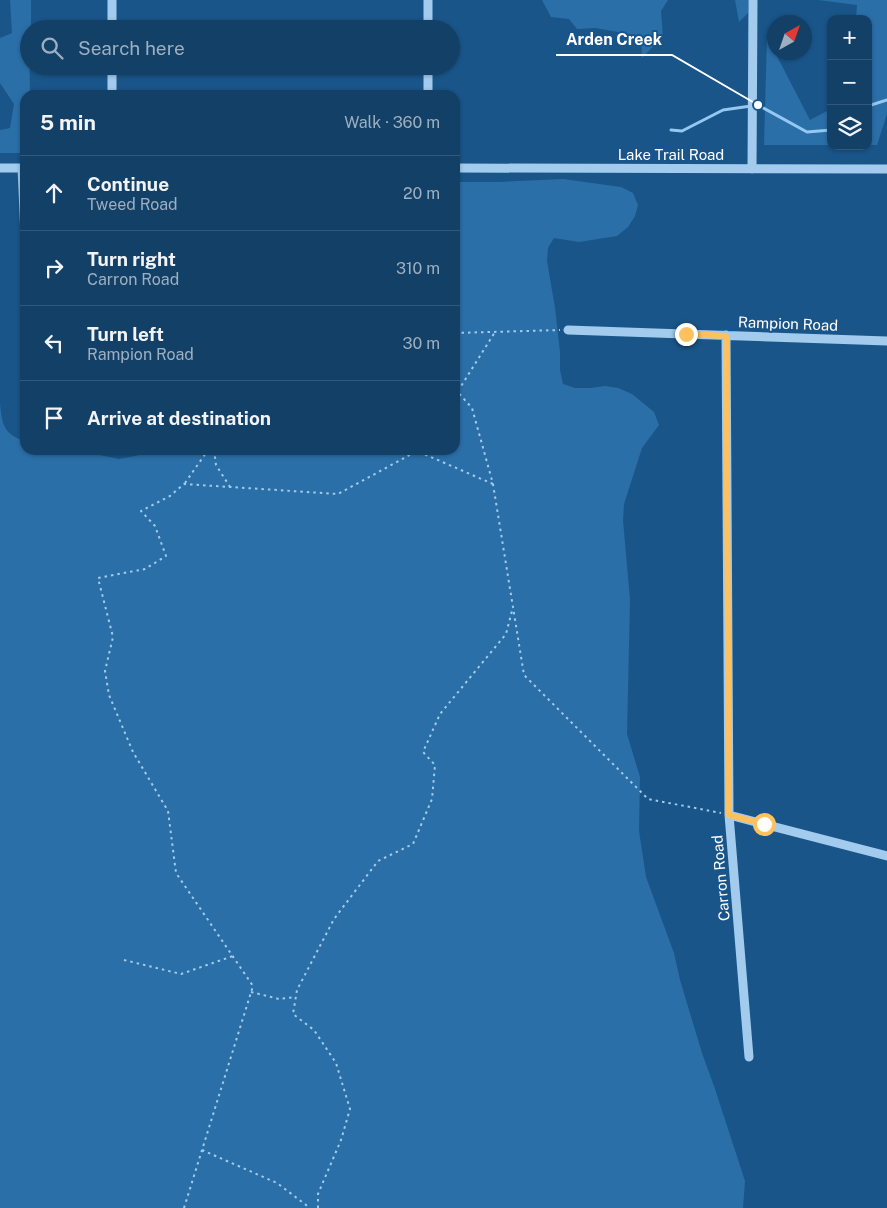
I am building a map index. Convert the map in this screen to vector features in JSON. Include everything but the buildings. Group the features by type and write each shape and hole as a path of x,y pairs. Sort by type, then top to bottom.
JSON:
{"street":[{"path":"112,0 112,20"},
{"path":"428,0 428,20"},
{"path":"752,169 753,0"},
{"path":"112,75 112,90"},
{"path":"428,75 428,90"},
{"path":"0,168 20,168"},
{"name":"Lake Trail Road","path":"460,168 887,169"},
{"name":"Rampion Road","path":"568,330 887,341"},
{"name":"Carron Road","path":"726,336 729,815 749,1058"},
{"path":"729,815 887,856"}],"path":[{"path":"460,333 568,330"},
{"path":"460,384 495,332"},
{"path":"460,394 472,408 493,484 524,675 648,800 729,815"},
{"path":"184,1208 254,986 176,873 168,811 133,752 109,695 105,671 113,637 98,578 145,569 166,556 155,526 141,511 170,496 184,484 204,455"},
{"path":"215,455 216,466 230,486"},
{"path":"184,484 338,494 409,455"},
{"path":"425,455 493,484"},
{"path":"318,1208 318,1194 341,1140 350,1108 336,1063 314,1030 293,1014 296,990 334,919 378,861 413,844 432,799 436,765 423,752 440,714 506,634 513,607"},
{"path":"124,960 181,974 233,956"},
{"path":"251,992 279,999 295,997"},
{"path":"202,1150 277,1183 310,1208"}],"shaded area":[{"path":"10,0 31,0 31,20 20,20 20,75 30,75 30,90 20,90 20,153 0,153 0,130 10,128 14,104 0,83 0,38 12,33"},
{"path":"542,0 668,0 661,11 663,36 642,58 641,36 595,28 577,29 569,19 551,17"},
{"path":"735,0 748,0 748,13 739,22"},
{"path":"818,0 887,0 887,114 877,145 872,145 872,15 856,15 857,5"},
{"path":"767,37 767,60 779,60 810,120 827,111 827,145 764,145"},
{"path":"563,179 621,187 633,193 638,205 635,216 628,227 617,236 579,242 554,238 548,248 547,261 555,308 560,370 563,384 575,388 605,386 618,388 632,394 654,412 659,425 642,448 624,504 623,520 630,600 627,734 640,777 639,831 646,877 674,953 680,980 702,1053 745,1181 743,1208 0,1208 0,403 5,427 12,435 20,439 20,455 99,455 119,459 140,455 460,455 460,182"}],"waterway":[{"path":"871,105 887,100"},
{"path":"671,130 682,131 723,110 758,105 807,132 827,130"}],"place":[{"name":"Arden Creek","path":"758,105"}],"route":[{"path":"686,334 726,336 729,815 764,824"}]}
